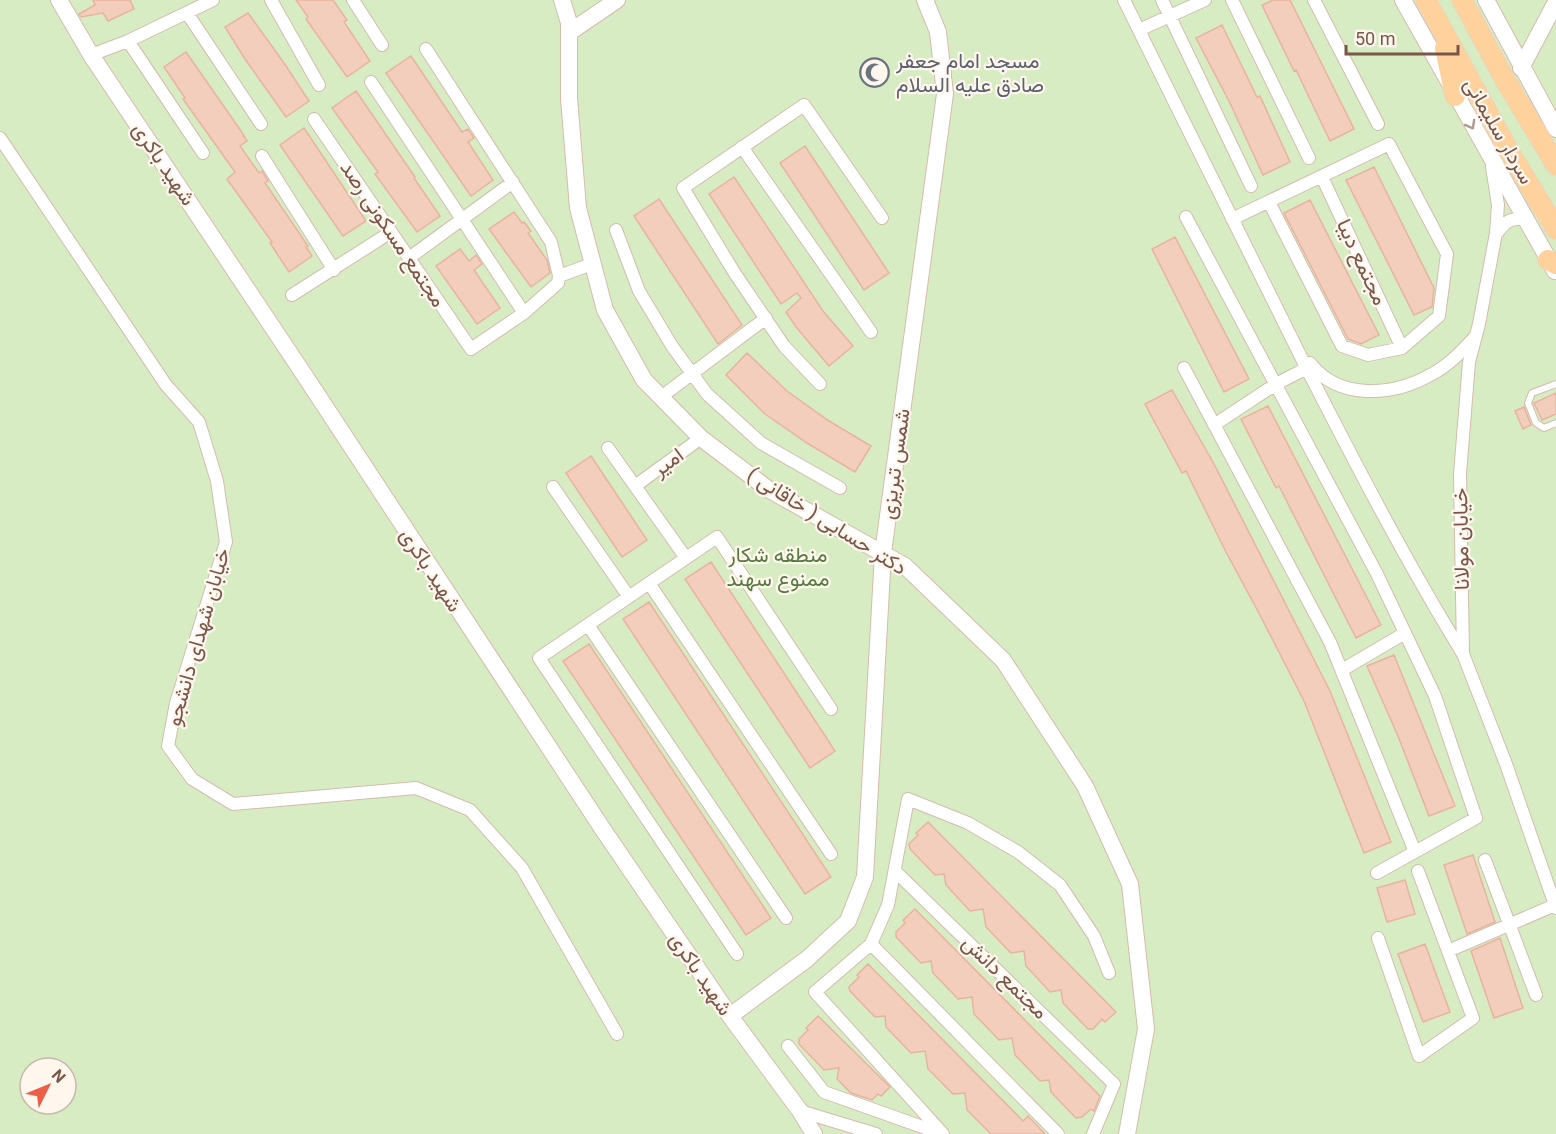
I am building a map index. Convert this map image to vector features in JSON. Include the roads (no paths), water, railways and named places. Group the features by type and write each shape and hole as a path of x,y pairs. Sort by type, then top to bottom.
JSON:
{"main road":[{"path":"1410,0 1439,25 1455,96"},
{"name":"سردار سلیمانی","path":"1426,0 1510,153 1556,229"},
{"name":"سردار سلیمانی","path":"1462,0 1504,78 1556,165"}],"street":[{"name":"شهید باکری","path":"58,0 91,55 602,828 730,1016 800,1110 814,1134"},
{"path":"91,55 128,41 213,0"},
{"path":"271,0 319,85"},
{"path":"353,0 382,45"},
{"name":"دکتر حسابی ( خاقانی )","path":"562,0 570,32 569,98 578,208 605,310 644,380 701,438 768,489 905,566 1003,660 1084,786 1130,884 1146,1029 1127,1134"},
{"path":"570,32 617,0"},
{"name":"شمس تبریزی","path":"730,1016 807,959 848,921 865,877 883,553 945,94 938,32 925,0"},
{"path":"1124,0 1294,344 1401,547 1463,654"},
{"path":"1162,0 1251,186"},
{"path":"1139,30 1205,0"},
{"path":"1232,0 1309,158"},
{"path":"1314,0 1378,124"},
{"path":"1402,0 1553,265"},
{"path":"1486,0 1556,129"},
{"path":"1521,68 1556,2"},
{"path":"187,13 261,123"},
{"path":"128,41 203,153"},
{"path":"370,82 524,313 558,283 559,276 551,242 426,50"},
{"path":"820,384 784,346 734,272 683,188 804,105 882,218"},
{"name":"مجتمع مسکونی رصد","path":"314,119 471,350 524,313"},
{"name":"خیابان شهدای دانشجو","path":"0,138 166,385 199,422 216,481 226,542 176,703 168,746 192,779 233,804 416,788 470,810 522,868 617,1034"},
{"path":"1232,219 1389,144 1447,254 1439,316 1402,348 1368,355 1342,346 1269,202"},
{"path":"742,147 871,332"},
{"path":"262,156 334,270"},
{"name":"خیابان مولانا","path":"1490,157 1498,205 1496,234 1470,362 1460,474 1463,654 1506,764 1555,906"},
{"name":"مجتمع دیبا","path":"1322,177 1402,348"},
{"path":"409,258 463,221 513,182"},
{"path":"1186,217 1377,574 1435,696 1476,818 1377,873"},
{"path":"1496,234 1506,221 1525,219"},
{"path":"616,230 639,291 672,346 707,394 761,443 840,489"},
{"path":"292,295 391,232"},
{"path":"559,276 592,264"},
{"path":"661,397 766,318"},
{"path":"1294,344 1320,376 1342,387 1373,392 1400,387 1432,375 1456,358 1476,335"},
{"path":"1184,368 1330,642 1415,852"},
{"path":"1214,425 1276,384 1307,368"},
{"name":"امیر","path":"635,486 701,438"},
{"path":"608,448 686,558"},
{"path":"553,487 629,597"},
{"path":"738,954 539,658 717,537 831,708"},
{"path":"649,583 831,854"},
{"path":"588,625 786,918"},
{"path":"1341,670 1405,633"},
{"path":"788,1046 824,1092 943,1134 815,992 871,944 888,905 908,799 968,823 1018,852 1060,885 1094,936 1109,973"},
{"path":"1485,860 1536,995"},
{"name":"مجتمع دانش","path":"895,871 1114,1084 1093,1134"},
{"path":"1378,938 1419,1056 1473,1018 1418,871"},
{"path":"1448,951 1555,906"},
{"path":"871,944 1058,1134"},
{"path":"800,1110 876,1134"}],"lane":[{"path":"1556,384 1532,393 1528,403 1536,423 1544,428 1556,423"}],"place":[{"name":"مسجد امام جعفر صادق علیه السلام","path":"875,73"}],"park label":[{"name":"منطقه شکار ممنوع سهند","path":"778,567"}]}
